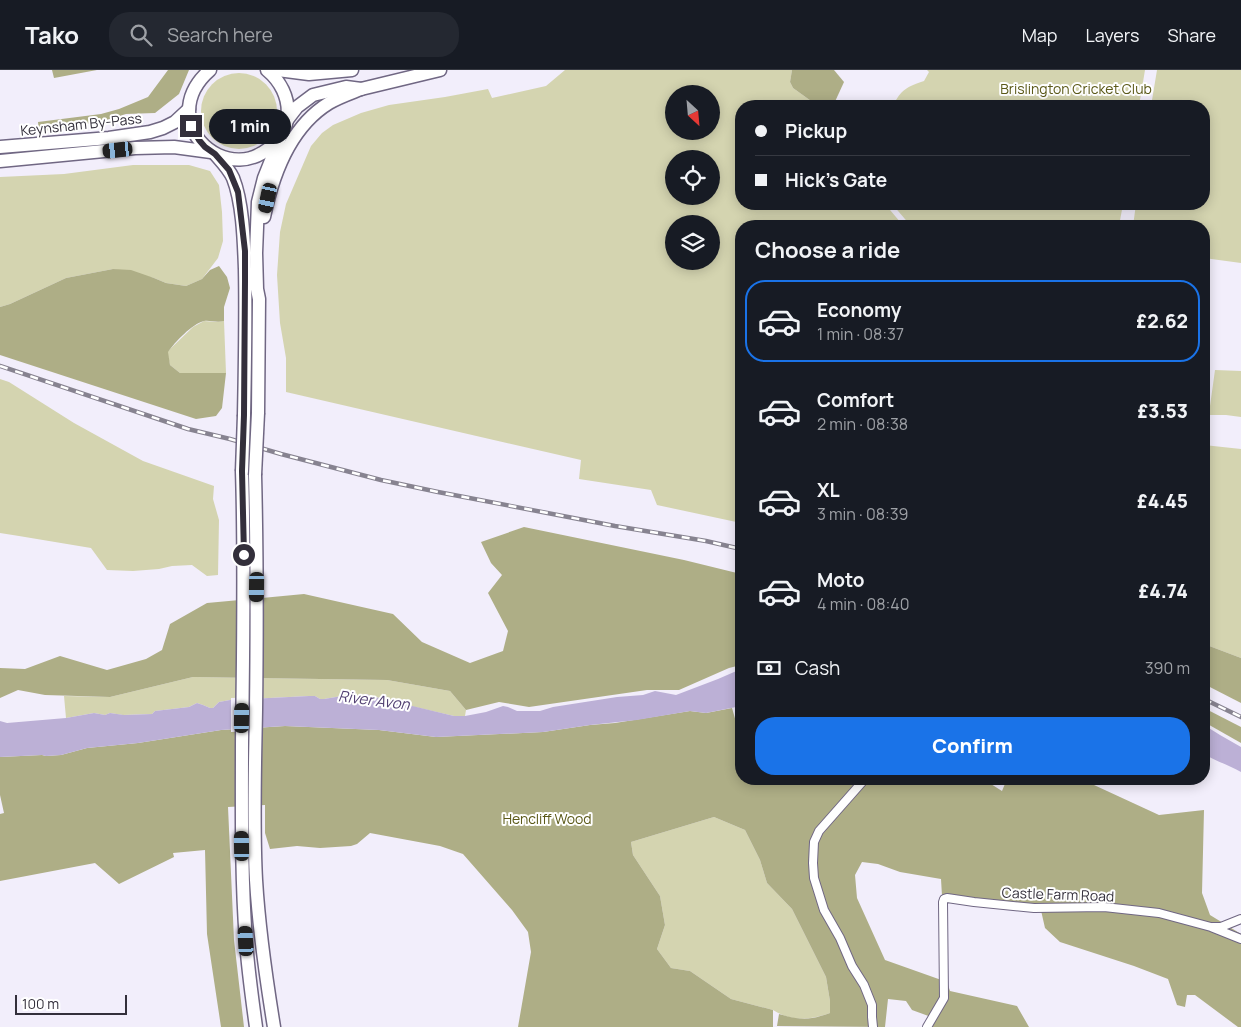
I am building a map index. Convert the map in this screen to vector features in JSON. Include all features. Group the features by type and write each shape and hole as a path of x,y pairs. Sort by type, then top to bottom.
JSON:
{"highway":[{"path":"210,70 202,77 193,90 189,109 191,126 199,140 229,170 233,178 238,192 245,251 242,471 244,540 242,812 246,941 256,1027"},
{"path":"267,70 283,89 288,102 287,120 284,130 264,178 259,197 256,236 257,289 259,299 258,414 255,475 257,587 256,880 265,976 274,1027"},
{"path":"278,70 309,74 352,70"},
{"path":"257,289 264,216 269,193 281,160 298,131 309,118 330,102 361,89 440,70"},
{"path":"287,120 297,106 313,95 346,87 361,89"},
{"name":"Keynsham By-Pass","path":"0,148 109,138 150,132 175,122 189,109"},
{"name":"Keynsham By-Pass","path":"0,161 135,148 174,147 213,153 225,158 246,159 263,153 280,138"}],"street":[{"path":"860,785 819,831 814,842 813,863 814,878 824,910 840,938 852,966 864,985 872,1006 873,1027"},
{"name":"Castle Farm Road","path":"927,1027 944,998 943,902 947,898 1034,908 1104,907 1159,912 1211,927 1241,939"},
{"name":"Castle Farm Road","path":"1211,927 1221,927 1241,919"}],"green space":[{"path":"52,70 97,70 54,78"},
{"path":"168,70 189,70 179,94 155,113 126,114 103,121 39,132 38,122 101,114 148,97"},
{"path":"565,70 792,70 790,82 793,88 810,100 735,100 735,210 890,210 898,220 735,220 735,522 657,505 651,490 579,479 581,460 286,392 286,358 280,323 277,275 280,232 286,204 311,146 322,133 333,125 361,113 389,105 488,89 492,98 546,86"},
{"path":"792,70 834,70 844,82 836,100 810,100 793,88 790,82"},
{"name":"Brislington Cricket Club","path":"927,70 1145,70 1140,100 897,100 905,89 924,81 929,72"},
{"path":"1157,70 1241,70 1241,263 1210,259 1210,220 1134,220 1135,210 1210,210 1210,100 1152,100"},
{"path":"247,73 260,79 271,90 277,103 275,126 260,143 247,149 231,149 218,143 203,126 201,103 207,90 224,75"},
{"path":"133,165 189,165 210,171 219,185 223,241 218,258 202,279 186,286 166,283 154,278 113,269 66,278 0,307 0,177 64,174"},
{"path":"897,210 1122,210 1120,220 906,220"},
{"path":"219,266 227,277 230,288 224,307 224,321 204,321 199,323 184,334 168,352 170,365 180,373 226,373 222,408 216,416 196,419 0,355 0,307 66,278 113,269 131,270 166,283 186,286 202,279 210,270"},
{"path":"204,321 224,321 226,373 180,373 170,365 167,352 193,327"},
{"path":"1215,370 1241,371 1241,417 1210,415"},
{"path":"0,379 9,382 74,423 143,461 214,486 213,499 219,520 218,575 207,576 192,565 133,571 107,570 91,548 0,533"},
{"path":"1210,446 1241,449 1241,658 1210,646"},
{"path":"524,527 735,573 735,666 679,690 647,690 529,707 499,702 466,710 450,691 387,680 193,677 110,697 45,695 18,690 0,698 0,668 25,669 60,656 107,670 146,659 162,650 170,624 207,603 304,594 393,614 422,642 470,663 503,651 508,631 488,593 502,575 491,563 481,542"},
{"path":"1210,646 1241,658 1241,703 1210,687"},
{"path":"193,677 387,680 450,691 466,710 465,716 454,716 366,694 355,697 342,696 324,699 309,696 230,700 219,702 213,708 197,703 189,707 155,711 152,714 123,715 110,713 105,715 94,713 66,718 64,696 110,697"},
{"name":"Hencliff Wood","path":"732,708 735,718 735,785 992,785 1002,791 1004,785 1094,785 1159,815 1204,810 1202,893 1210,915 1241,934 1241,1027 1238,1027 1195,995 1187,995 1185,1007 1177,1005 1168,979 1060,942 1045,928 1040,906 942,896 941,879 900,872 878,864 862,862 855,875 857,898 885,960 947,982 950,991 1017,1006 1029,1027 930,1027 934,1018 912,1010 906,1001 888,999 885,1027 777,1026 779,1014 804,1019 830,1013 826,977 792,909 767,883 760,860 745,830 714,817 631,842 633,855 660,896 665,925 657,949 671,968 690,971 731,999 773,1010 773,1027 518,1027 531,952 528,932 512,910 463,854 440,846 370,833 357,844 351,846 320,848 297,846 270,849 265,833 265,805 228,807 234,940 244,1027 221,1027 207,934 205,850 173,853 174,857 119,884 95,863 0,881 0,814 4,813 0,795 0,757 61,755 87,748 138,743 221,730 285,726 379,730 436,737 543,732 690,711 706,713"},
{"path":"1210,711 1241,727 1241,743 1210,725"},
{"path":"714,817 745,830 760,860 767,883 792,909 826,977 830,1013 801,1019 787,1017 773,1010 731,999 690,971 671,968 657,949 665,925 660,896 633,855 631,842"}],"water":[{"name":"River Avon","path":"735,672 735,707 706,713 690,711 543,732 436,737 379,730 285,726 221,730 138,743 87,748 61,755 0,757 0,721 7,723 66,718 94,713 105,715 110,713 124,715 152,714 155,711 189,707 197,703 213,708 219,702 230,700 309,696 324,699 342,696 355,697 366,694 454,716 465,716 503,706 517,711 540,711 553,707 617,697 643,695 655,691 676,695"},
{"path":"1210,729 1241,747 1241,772 1232,767 1210,757"}],"pier":[{"path":"263,697 263,730 231,732 231,698"}],"railway":[{"path":"0,366 188,429 381,480 735,548"},
{"path":"1210,702 1241,717"}],"route":[{"path":"191,126 205,147 215,154 229,170 238,192 245,251 242,471 244,555"}]}
